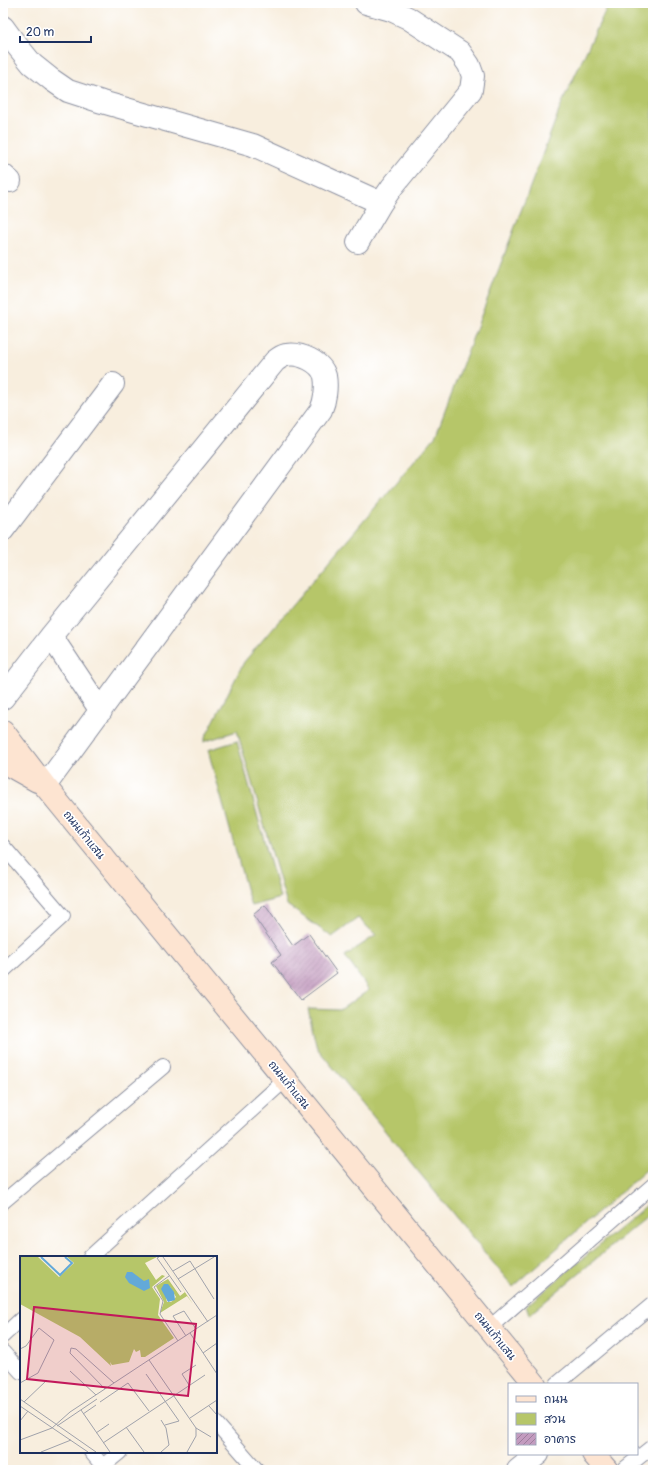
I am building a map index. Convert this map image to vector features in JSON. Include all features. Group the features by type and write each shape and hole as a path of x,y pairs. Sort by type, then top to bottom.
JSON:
{"main road":[{"name":"ถนนเก้าแสน","path":"3,731 45,786 534,1383"},
{"name":"ถนนเก้าแสน","path":"3,762 45,786"},
{"path":"594,1455 607,1470"}],"street":[{"path":"358,242 392,187 471,90 473,76 470,65 460,52 408,18 391,10 366,3"},
{"path":"3,27 32,64 68,91 253,145 381,203"},
{"path":"3,698 51,636 275,360 285,355 301,355 319,367 325,376 324,402 321,410 45,786"},
{"path":"3,530 113,384"},
{"path":"51,636 101,711"},
{"path":"518,1470 537,1455"}],"lane":[{"path":"3,846 63,916 3,971"},
{"path":"3,1202 163,1067"},
{"path":"91,1256 285,1080"},
{"path":"489,1328 653,1186"},
{"path":"558,1383 653,1304"},
{"path":"3,1336 20,1320"},
{"path":"3,1352 20,1371"},
{"path":"217,1424 257,1470"},
{"path":"623,1470 653,1446"},
{"path":"92,1453 104,1468 119,1453"}],"green space":[{"path":"609,3 653,3 653,1164 513,1287 317,1048 308,1009 340,1010 369,990 345,956 376,935 358,918 332,937 287,905 237,731 203,742 244,662 435,437 562,103"},
{"path":"237,741 280,898 251,906 208,750"},
{"path":"653,1200 653,1211 529,1315 526,1306"}],"building":[{"path":"265,905 293,946 309,934 337,973 301,1000 272,962 281,955 253,915"}]}
